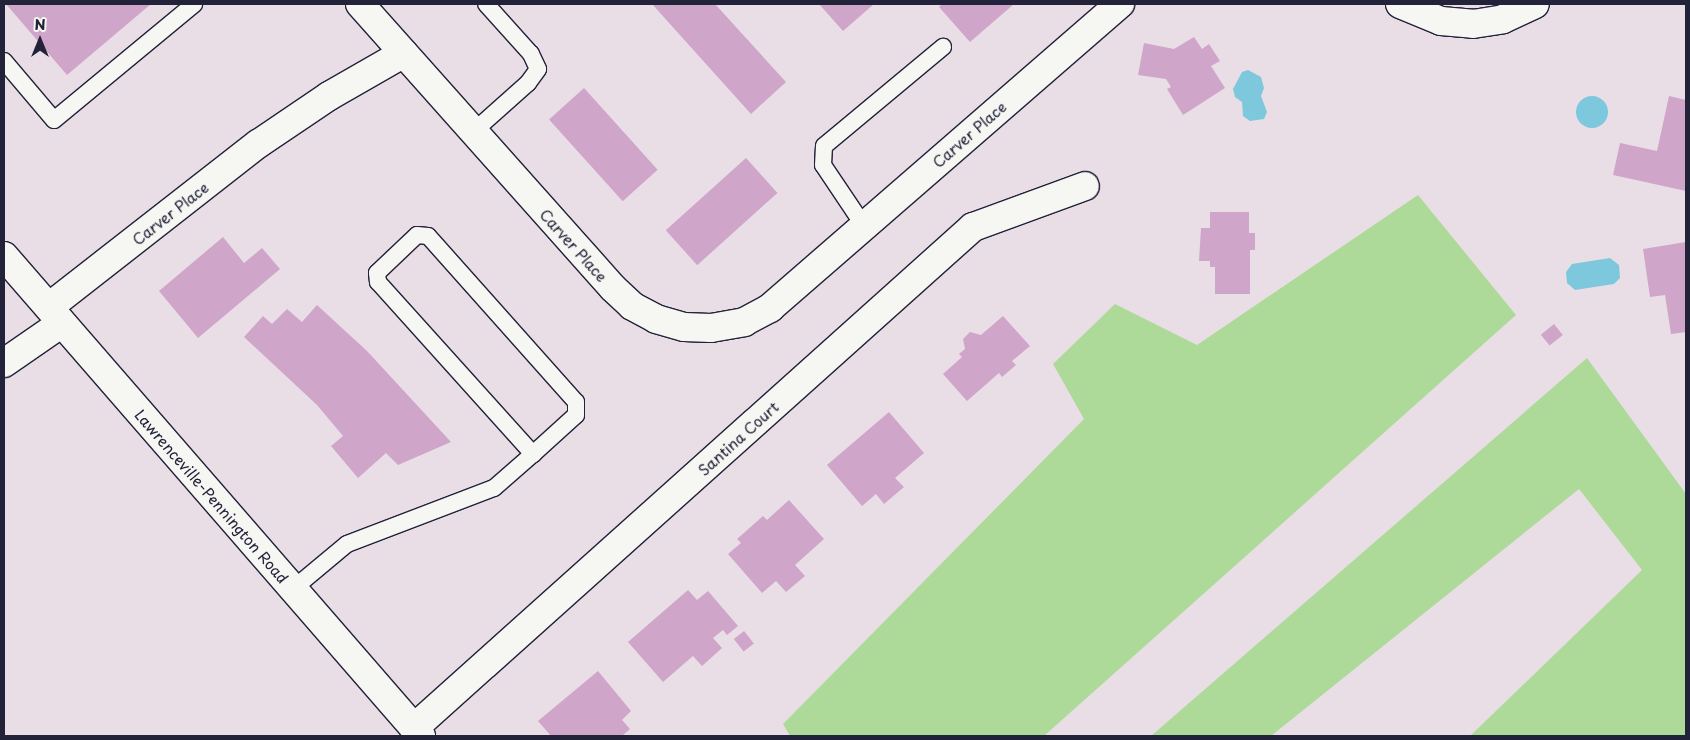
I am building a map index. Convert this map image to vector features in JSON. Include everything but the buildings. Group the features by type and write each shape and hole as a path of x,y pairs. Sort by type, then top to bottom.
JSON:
{"street":[{"path":"360,4 404,53"},
{"name":"Carver Place","path":"4,363 56,315 258,144 329,96 404,53 613,288 632,306 656,319 684,327 711,328 744,322 770,308 1120,4"},
{"path":"1400,4 1441,21 1473,24 1503,19 1535,4"},
{"name":"Santina Court","path":"417,732 973,227 1085,186"},
{"name":"Lawrenceville-Pennington Road","path":"4,256 417,732"}],"lane":[{"path":"4,61 54,120 194,4"},
{"path":"473,132 528,83 538,69 530,54 486,4"},
{"path":"864,226 823,165 824,146 943,47"},
{"path":"293,589 347,544 494,488 533,454 576,415 576,402 428,236 417,235 377,273 378,282 533,454"}],"green space":[{"path":"1418,195 1516,315 1044,736 790,736 783,724 1084,419 1053,364 1115,304 1197,345"},
{"path":"1587,358 1686,494 1686,736 1470,736 1642,570 1579,489 1271,736 1151,736"}],"water":[{"path":"1248,70 1261,77 1264,88 1261,96 1267,112 1264,119 1250,121 1243,116 1242,102 1235,97 1233,89 1242,72"},
{"path":"1592,96 1598,97 1603,101 1607,106 1607,118 1603,123 1598,127 1592,128 1586,127 1581,123 1577,118 1576,112 1577,106 1581,101 1586,97"},
{"path":"1610,258 1619,265 1620,278 1614,284 1575,290 1567,283 1566,272 1572,264"}]}
